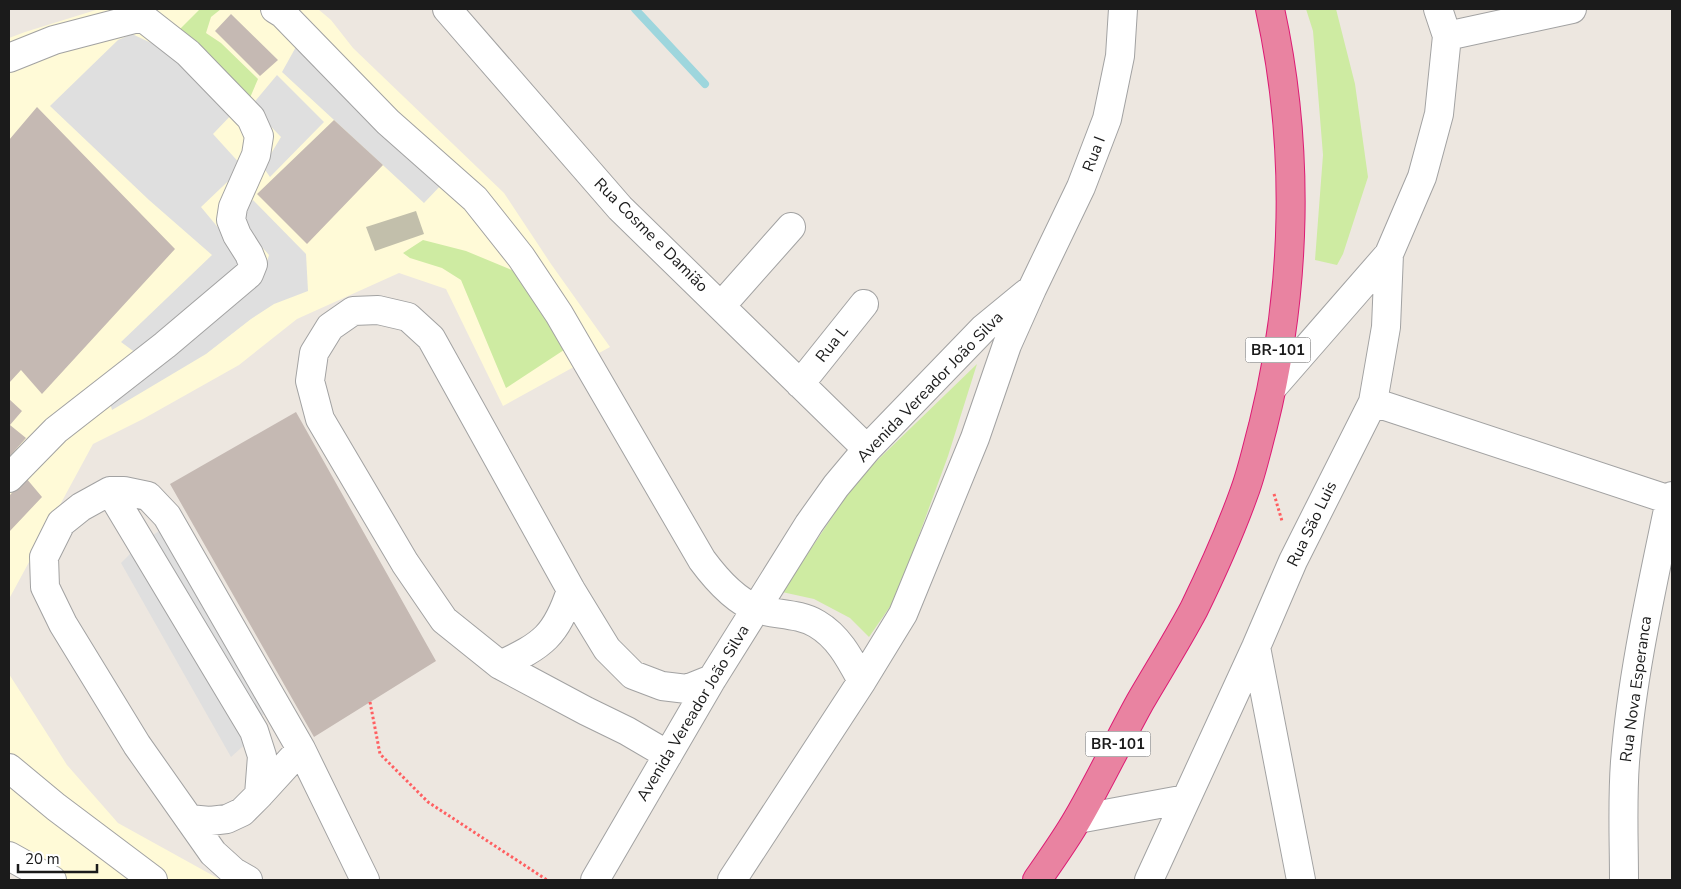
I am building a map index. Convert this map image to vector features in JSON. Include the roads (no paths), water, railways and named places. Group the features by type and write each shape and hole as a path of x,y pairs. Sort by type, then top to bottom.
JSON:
{"highway":[{"name":"BR-101","path":"1037,880 1078,820 1194,608 1220,552 1244,492 1273,387 1285,306 1291,243 1291,178 1287,114 1279,51 1270,9"}],"street":[{"path":"9,58 54,40 168,9"},
{"path":"275,9 283,14 388,122 475,199 521,257 559,314 702,560 718,581 735,596 756,608 795,616 816,623 836,639 862,681"},
{"name":"Rua Cosme e Damião","path":"447,9 620,208 867,449"},
{"name":"Rua I","path":"1032,288 1082,187 1107,119 1120,56 1124,9"},
{"path":"1273,387 1389,254 1422,177 1439,114 1447,36 1438,9"},
{"path":"1447,36 1572,9"},
{"path":"9,478 56,430 242,282 249,274 253,264 249,254 236,235 231,220 234,207 256,155 259,136 251,118 188,53 142,17"},
{"path":"721,306 791,227"},
{"name":"Rua São Luis","path":"1149,880 1256,647 1293,561 1373,402 1386,327 1389,254"},
{"name":"Avenida Vereador João Silva","path":"606,873 668,756 712,680 809,524 836,486 867,449 984,328 1032,288"},
{"name":"Avenida Vereador João Silva","path":"732,880 862,681 903,614 975,438 1007,345 1032,288"},
{"name":"Rua L","path":"800,384 864,304"},
{"path":"668,756 627,732 500,665 444,620 405,563 320,419 310,381 314,353 330,327 353,311 378,310 408,317 431,338 571,590 607,649 633,675 662,686 687,689 712,680"},
{"name":"Rua Nova Esperanca","path":"1373,402 1671,498 1640,646 1626,753 1623,815 1624,880"},
{"path":"110,491 254,731 262,756 259,795"},
{"path":"248,880 234,872 212,853 137,745 63,624 45,587 44,557 61,523 81,507 110,491 124,491 148,496 167,516 301,749 365,880"},
{"path":"500,665 544,641 564,610 571,590"},
{"path":"1256,647 1301,880"},
{"path":"189,819 210,821 227,819 242,812 301,749"},
{"path":"9,768 56,807 153,880"},
{"path":"1078,820 1186,799"},
{"path":"9,856 52,880"}],"waterway":[{"path":"635,9 705,84"}]}
